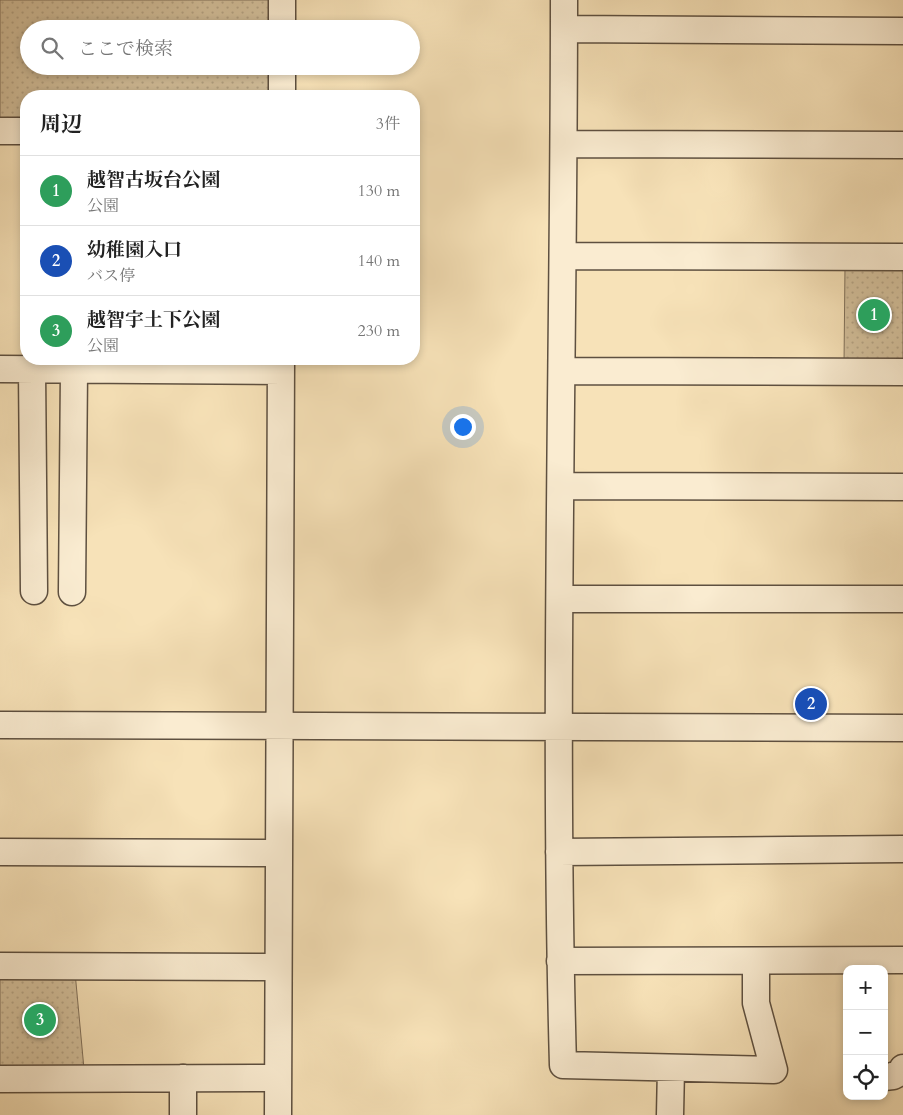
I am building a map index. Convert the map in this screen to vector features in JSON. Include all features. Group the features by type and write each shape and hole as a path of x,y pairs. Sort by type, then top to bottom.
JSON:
{"street":[{"path":"282,0 282,20"},
{"path":"564,0 564,256 558,727 563,1065 774,1070 756,1004 756,961"},
{"path":"564,29 903,31"},
{"path":"282,75 282,90"},
{"path":"0,131 20,131"},
{"path":"564,144 903,145"},
{"path":"564,256 903,257"},
{"path":"0,369 74,370 281,365 278,1115"},
{"path":"32,370 34,591"},
{"path":"72,592 74,370"},
{"path":"563,371 903,372"},
{"path":"561,486 903,486"},
{"path":"34,541 72,539"},
{"path":"560,599 903,599"},
{"path":"0,725 903,728"},
{"path":"559,852 903,849"},
{"path":"0,852 279,853"},
{"path":"560,961 903,960"},
{"path":"0,966 278,967"},
{"path":"670,1115 671,1068"},
{"path":"888,1077 902,1071 903,1068"},
{"path":"0,1078 278,1078"},
{"path":"182,1115 183,1078"}],"shaded area":[{"path":"0,0 273,0 273,20 20,20 20,75 272,75 272,90 20,90 20,124 0,124"},
{"path":"845,266 903,267 903,363 844,363"},
{"path":"0,971 75,972 84,1069 0,1069"}],"place":[{"name":"越智古坂台公園","path":"874,315"},
{"name":"幼稚園入口","path":"811,704"},
{"name":"越智宇土下公園","path":"40,1020"}]}
